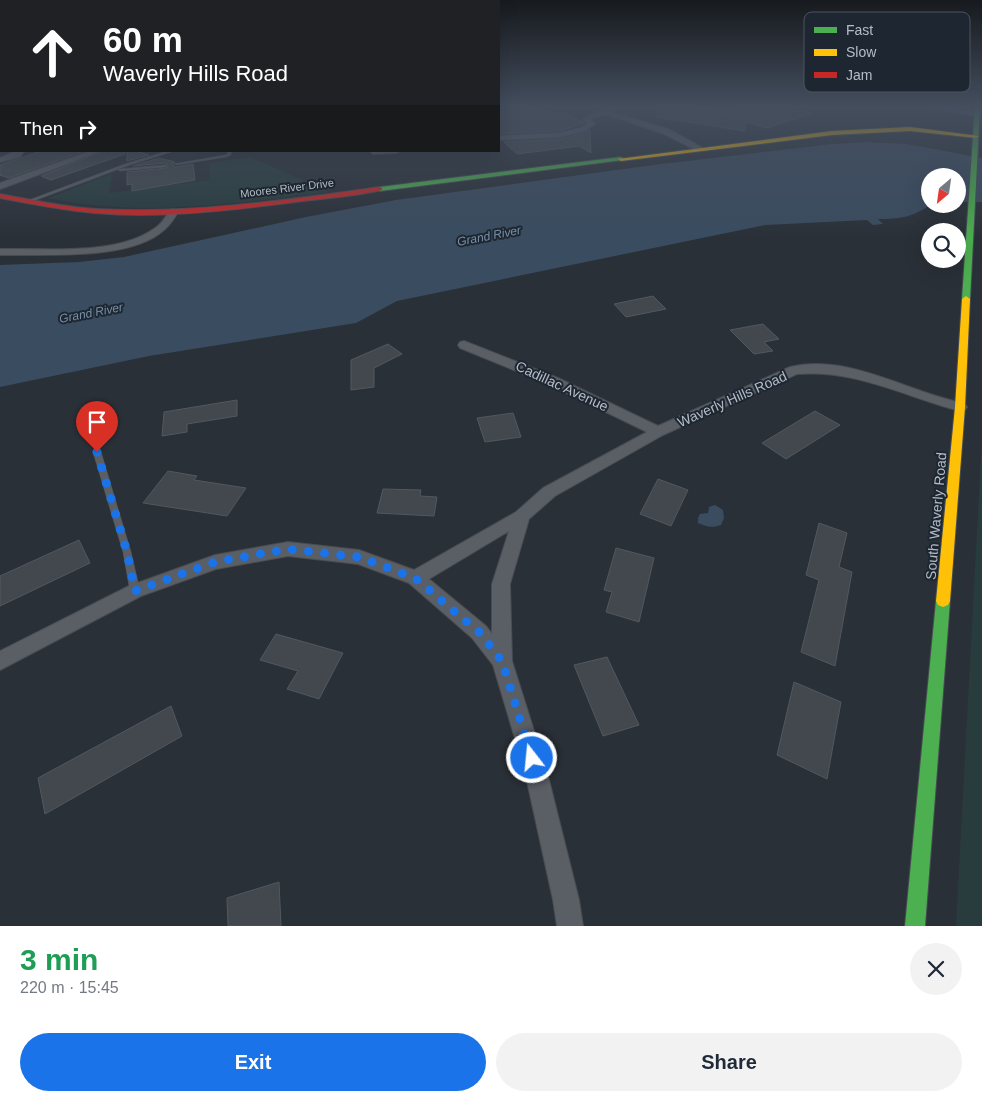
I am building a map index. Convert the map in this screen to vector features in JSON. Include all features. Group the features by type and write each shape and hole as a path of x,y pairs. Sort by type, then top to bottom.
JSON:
{"street":[{"name":"Moores River Drive","path":"0,196 77,210 207,211 680,150"},
{"name":"South Waverly Road","path":"915,926 960,407 974,150"},
{"path":"0,160 17,155 19,152"},
{"path":"0,186 95,152"},
{"path":"0,252 82,250 117,246 157,232 166,224 173,212"},
{"name":"Cadillac Avenue","path":"464,344 553,381 658,432"},
{"name":"Waverly Hills Road","path":"415,578 522,516 549,492 658,432 796,370 817,368 850,371 920,396 960,407"},
{"path":"522,516 501,584 502,661 536,772 566,900 570,926"},
{"path":"0,661 135,591 215,562 288,549 359,557 415,578 479,632 502,661"}],"lane":[{"path":"26,202 112,170 169,152"},
{"path":"176,164 226,156 230,154 229,152"},
{"path":"112,170 165,166"},
{"path":"97,452 127,552 135,591"}],"green space":[{"path":"250,157 330,192 224,204 154,208 83,204 48,198 112,174 109,193 210,180 209,163"},
{"path":"982,438 982,926 956,926"}],"water":[{"name":"Grand River","path":"779,150 940,150 982,158 982,202 966,202 966,168 921,168 921,211 906,216 878,219 883,224 873,225 867,220 765,225 397,301 356,323 149,356 0,387 0,265 79,262 124,257 306,217 396,200 653,165"},
{"path":"715,505 723,510 724,518 721,525 710,527 698,523 700,514 708,513 709,507"}],"building":[{"path":"513,150 546,150 517,154"},
{"path":"38,152 81,152 9,178 0,175 0,165"},
{"path":"101,152 124,152 125,154 51,180 41,176"},
{"path":"127,152 139,152 149,155 127,161"},
{"path":"159,158 175,162 172,164 175,167 193,164 195,180 132,191 132,184 127,185 127,172 167,168 166,163 133,166"},
{"path":"653,296 666,309 626,317 614,304"},
{"path":"763,324 779,339 764,342 773,351 754,354 730,330"},
{"path":"388,344 402,354 374,368 374,387 351,390 351,360"},
{"path":"237,400 237,416 187,424 187,432 162,436 164,412"},
{"path":"815,411 840,425 786,459 762,443"},
{"path":"513,413 521,437 485,442 477,418"},
{"path":"168,471 197,476 194,480 246,488 227,516 143,503"},
{"path":"658,479 688,490 671,526 640,514"},
{"path":"383,489 421,490 420,496 437,497 434,516 377,513"},
{"path":"819,523 847,533 839,567 852,572 835,666 801,652 819,580 806,575"},
{"path":"79,540 90,563 0,606 0,576"},
{"path":"616,548 654,558 639,622 606,612 612,592 604,590"},
{"path":"276,634 343,653 319,699 287,689 298,671 260,660"},
{"path":"607,657 639,725 603,736 574,665"},
{"path":"794,682 841,702 827,779 777,755"},
{"path":"171,706 182,736 45,814 38,778"},
{"path":"279,882 281,926 228,926 227,898"}],"traffic: fast":[{"path":"966,299 975,150"},
{"path":"380,189 621,159"},
{"path":"915,926 943,601"}],"traffic: slow":[{"path":"621,159 692,150"},
{"path":"943,601 960,407 966,299"}],"traffic: jam":[{"path":"0,196 48,206 96,211 143,212 237,207 380,189"}],"route":[{"path":"97,452 127,552 135,591 215,562 288,549 359,557 385,565 415,578 479,632 502,661 532,758"}]}
